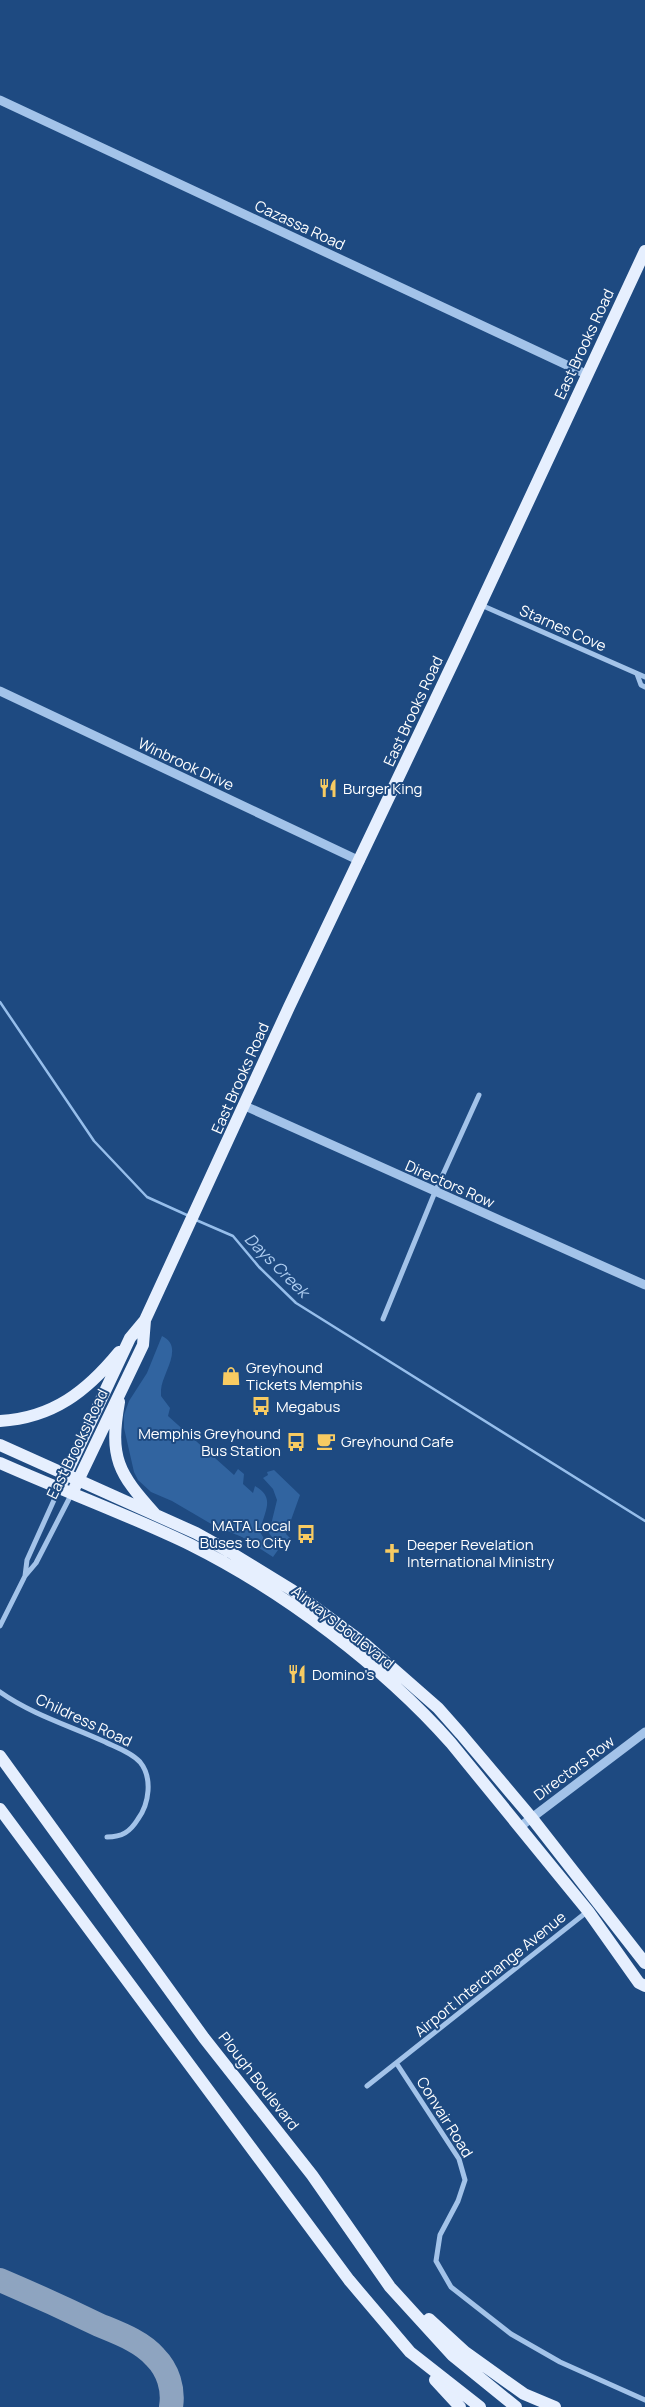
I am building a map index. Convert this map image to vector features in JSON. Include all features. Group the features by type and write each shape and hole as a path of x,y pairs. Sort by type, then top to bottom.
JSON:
{"main road":[{"name":"East Brooks Road","path":"65,1492 65,1475 130,1338 146,1320 289,1008 360,861 645,251"},
{"name":"East Brooks Road","path":"65,1492 78,1481 109,1412 121,1393 143,1345 146,1320"},
{"path":"0,1421 21,1419 68,1401 96,1378 130,1338"},
{"path":"121,1393 114,1429 118,1460 129,1483 159,1517"},
{"name":"Airways Boulevard","path":"0,1445 209,1540 292,1590 365,1644 438,1708 531,1817 645,1964"},
{"name":"Airways Boulevard","path":"0,1463 202,1552 278,1597 357,1654 428,1717 521,1826 588,1911 639,1983 645,1986"},
{"path":"202,1552 209,1540"},
{"name":"Plough Boulevard","path":"0,1756 204,2038 270,2119 312,2175 390,2287 452,2355 516,2407"},
{"path":"0,1809 349,2280 460,2407"},
{"path":"390,2287 465,2352 524,2394 555,2407"},
{"path":"410,2352 480,2407"}],"street":[{"name":"Cazassa Road","path":"0,100 588,375"},
{"name":"Starnes Cove","path":"480,605 645,677"},
{"path":"645,673 636,674 645,687"},
{"name":"Winbrook Drive","path":"0,691 360,861"},
{"path":"383,1319 434,1192 479,1095"},
{"name":"Directors Row","path":"245,1106 645,1285"},
{"name":"East Brooks Road","path":"25,1576 27,1560 65,1492"},
{"name":"East Brooks Road","path":"0,1626 25,1576 36,1563 65,1492"},
{"name":"Childress Road","path":"0,1692 127,1753 140,1763 147,1780 146,1804 136,1823 123,1835 107,1837"},
{"name":"Directors Row","path":"521,1826 645,1732"},
{"name":"Airport Interchange Avenue","path":"397,2064 598,1903"},
{"path":"368,2086 397,2064"},
{"name":"Convair Road","path":"397,2064 459,2159 465,2180 458,2201 440,2235 436,2261 451,2287 511,2334 560,2362 645,2400"}],"shaded area":[{"path":"162,1336 169,1341 172,1347 170,1361 161,1390 161,1396 170,1408 168,1416 234,1475 238,1469 244,1474 243,1484 253,1493 255,1486 262,1491 267,1501 267,1506 260,1532 268,1545 278,1550 273,1557 242,1537 213,1525 172,1501 151,1492 138,1480 134,1472 124,1428 124,1415 129,1401 147,1373"},
{"path":"274,1470 300,1495 286,1534 290,1538 282,1542 274,1540 269,1533 277,1500 273,1489 263,1478 268,1475 267,1472"}],"waterway":[{"name":"Days Creek","path":"0,1002 94,1141 147,1197 189,1216"},
{"name":"Days Creek","path":"196,1220 233,1236 259,1267 296,1303 645,1521"}],"taxiway":[{"path":"0,2280 121,2334 143,2346 160,2362 167,2374 172,2393 171,2407"}],"place":[{"name":"Burger King","path":"328,788"},
{"name":"Greyhound Tickets Memphis","path":"231,1376"},
{"name":"Megabus","path":"261,1406"},
{"name":"Greyhound Cafe","path":"326,1441"},
{"name":"Memphis Greyhound Bus Station","path":"296,1442"},
{"name":"MATA Local Buses to City","path":"306,1534"},
{"name":"Deeper Revelation International Ministry","path":"392,1553"},
{"name":"Domino's","path":"297,1674"}]}
